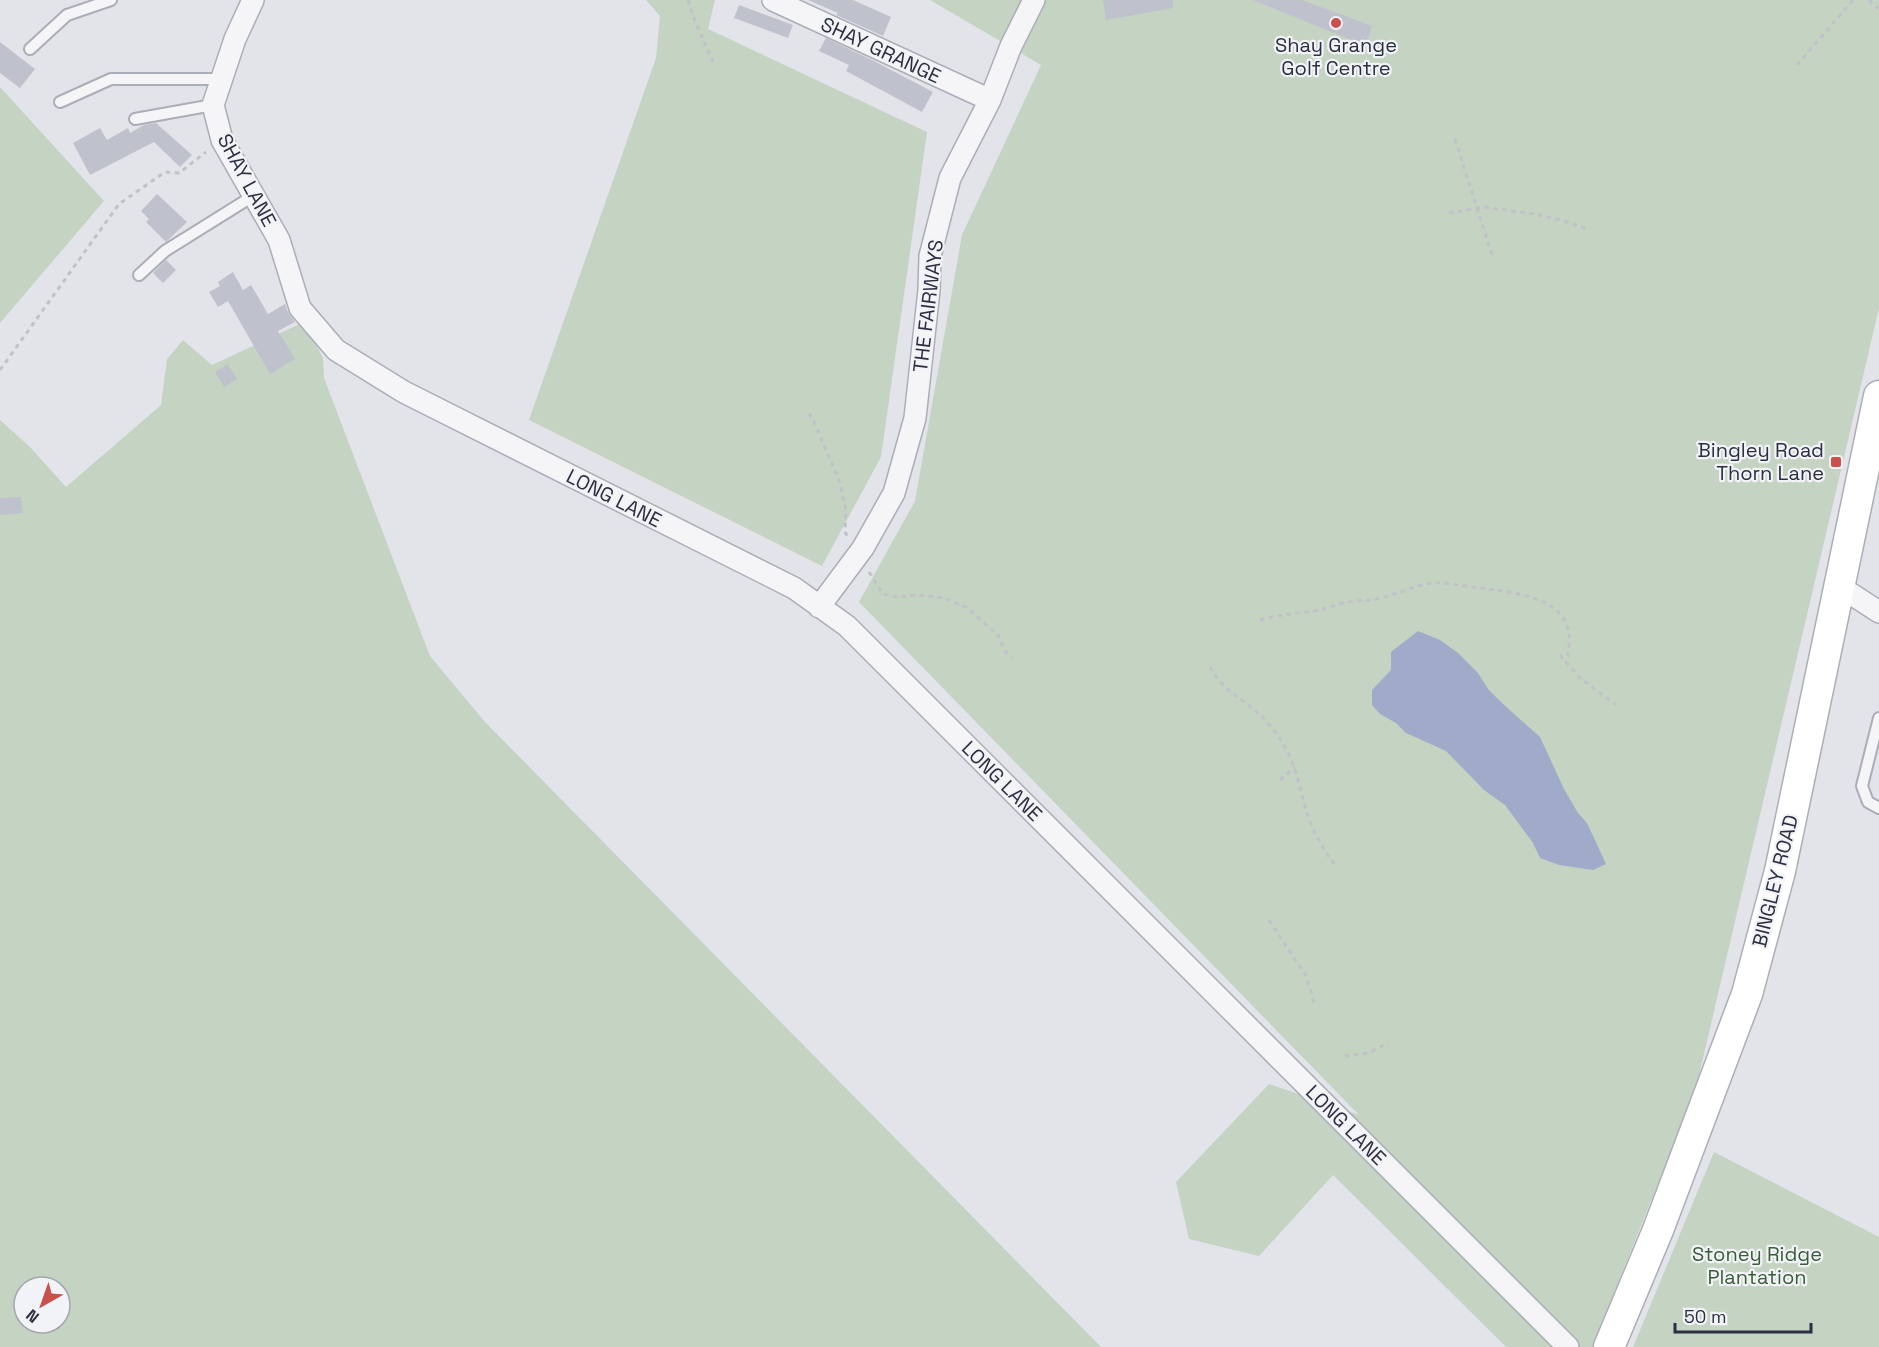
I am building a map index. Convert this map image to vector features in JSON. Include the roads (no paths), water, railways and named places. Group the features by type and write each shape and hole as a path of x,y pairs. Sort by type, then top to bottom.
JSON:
{"main road":[{"name":"BINGLEY ROAD","path":"1609,1347 1658,1230 1746,994 1780,871 1879,396"}],"street":[{"path":"213,105 236,39 253,0"},
{"name":"SHAY GRANGE","path":"773,0 990,100"},
{"name":"THE FAIRWAYS","path":"819,607 863,549 894,493 915,417 929,290 930,256 950,178 990,100 1011,46 1034,0"},
{"name":"SHAY LANE","path":"213,105 222,140 279,240 300,308 336,350"},
{"name":"LONG LANE","path":"336,350 404,392 794,588 846,626 1568,1347"},
{"path":"1839,585 1879,612"}],"lane":[{"path":"30,49 67,15 111,0"},
{"path":"60,102 111,79 222,79"},
{"path":"135,118 213,105"},
{"path":"139,275 165,251 254,196"},
{"path":"1879,718 1875,750 1862,786 1868,802 1879,808"}],"water":[{"path":"1418,631 1440,640 1458,653 1478,673 1488,689 1540,737 1564,789 1578,813 1587,823 1606,864 1593,870 1559,865 1540,858 1533,843 1505,805 1484,790 1446,751 1406,733 1396,723 1380,714 1372,705 1372,690 1391,670 1391,652"}],"place":[{"name":"Shay Grange Golf Centre","path":"1336,23"},
{"name":"Bingley Road Thorn Lane","path":"1836,462"}],"park label":[{"name":"Stoney Ridge Plantation","path":"1757,1266"}]}
